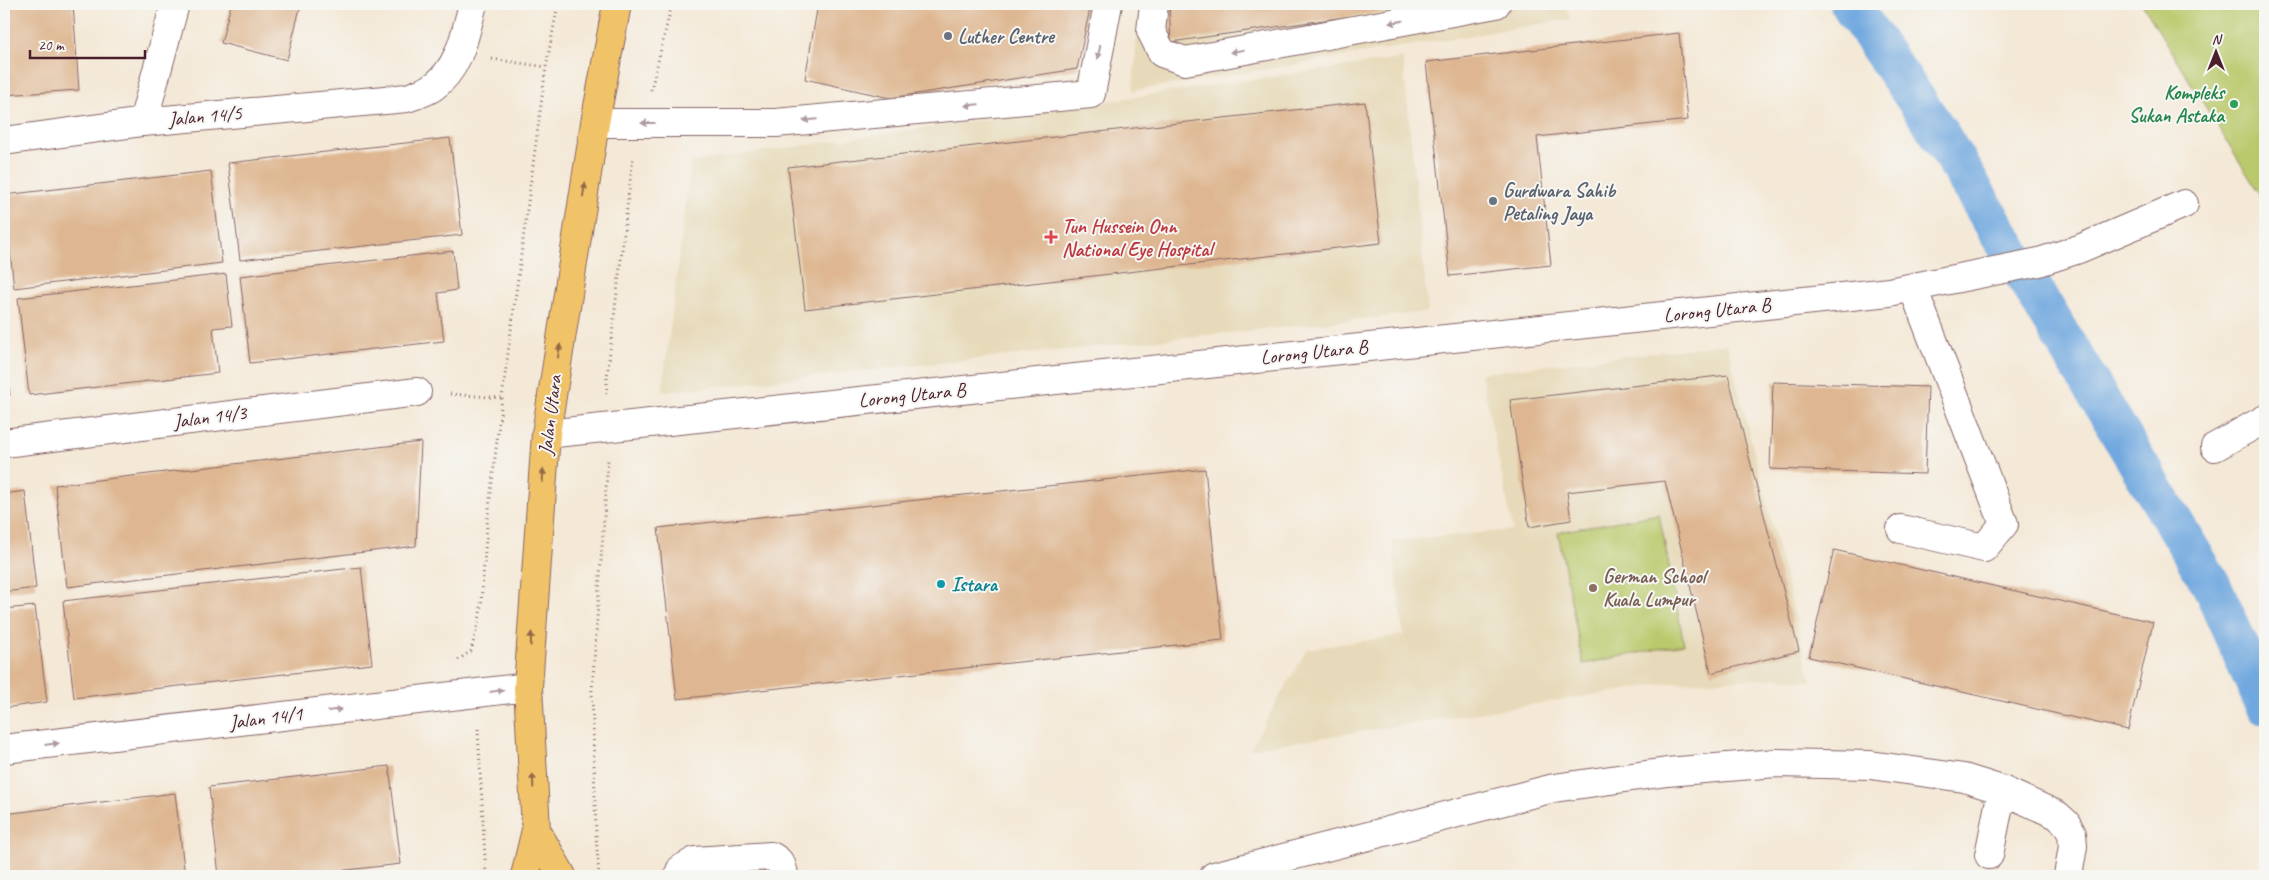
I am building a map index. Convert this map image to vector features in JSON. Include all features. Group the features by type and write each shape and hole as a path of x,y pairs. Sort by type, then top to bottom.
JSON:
{"main road":[{"name":"Jalan Utara","path":"525,876 536,830 528,687 546,434 595,123 617,4"},
{"name":"Jalan Utara","path":"536,830 562,876"}],"street":[{"path":"143,122 175,4"},
{"name":"Jalan 14/5","path":"4,141 143,122 407,98 432,88 449,72 459,54 473,4"},
{"path":"595,123 776,123 1091,94 1108,4"},
{"path":"1154,4 1151,31 1162,52 1185,61 1496,4"},
{"name":"Lorong Utara B","path":"546,434 1913,288 2039,262 2079,249 2184,204"},
{"path":"1901,529 1984,548 2004,524 1913,288"},
{"name":"Jalan 14/3","path":"4,443 417,392"},
{"path":"2215,447 2265,419"},
{"name":"Jalan 14/1","path":"4,750 528,687"},
{"path":"1214,876 1554,788 1667,772 1776,763 1870,765 1964,778 2002,790 2057,815 2066,823 2072,834 2073,846 2068,876"},
{"path":"1989,855 2002,790"},
{"path":"678,876 681,869 695,861 771,856 783,866 784,876"}],"path":[{"path":"454,663 471,652 480,616 487,525 502,398 546,67 558,4"},
{"path":"459,54 546,67"},
{"path":"417,392 502,398"},
{"path":"478,729 486,876"}],"shaded area":[{"path":"1139,4 1563,4 1571,19 1133,91"},
{"name":"Tun Hussein Onn National Eye Hospital","path":"1403,58 1428,312 662,392 691,162"},
{"name":"German School Kuala Lumpur","path":"1727,344 1811,681 1781,678 1669,683 1250,749 1307,649 1403,635 1393,541 1513,530 1481,373"}],"green space":[{"name":"Kompleks Sukan Astaka","path":"2142,4 2265,4 2265,203"},
{"path":"1659,514 1684,644 1583,664 1558,532"}],"building":[{"path":"4,4 73,4 79,90 4,95"},
{"path":"231,4 301,4 287,60 221,43"},
{"name":"Luther Centre","path":"818,4 1091,4 1077,69 890,98 805,79"},
{"path":"1169,4 1429,4 1429,5 1171,42"},
{"name":"Gurdwara Sahib Petaling Jaya","path":"1679,33 1688,120 1537,137 1551,265 1450,276 1426,62"},
{"path":"1365,102 1381,243 805,309 788,167"},
{"path":"450,138 462,235 240,260 228,163"},
{"path":"211,171 222,263 14,288 4,195"},
{"path":"453,251 457,290 438,293 444,341 250,363 240,276"},
{"path":"226,274 232,326 213,328 218,373 29,395 18,298"},
{"path":"4,355 10,395 4,395"},
{"path":"1728,375 1799,651 1711,673 1665,481 1567,492 1571,520 1529,527 1510,400"},
{"path":"1773,382 1928,387 1925,474 1770,469"},
{"path":"421,442 416,546 67,587 55,485"},
{"name":"Istara","path":"1205,469 1223,640 677,699 658,528"},
{"path":"25,491 36,588 4,592 4,494"},
{"path":"1834,550 2153,622 2128,730 1809,657"},
{"path":"361,567 372,664 74,698 63,601"},
{"path":"35,606 47,702 4,708 4,609"},
{"path":"389,766 401,864 293,876 219,876 209,787"},
{"path":"175,793 185,876 6,876 4,814"}],"waterway":[{"path":"1850,4 1939,133 2212,586 2265,705"},
{"path":"1861,21 1865,4"}],"place":[{"name":"Luther Centre","path":"948,36"},
{"name":"Kompleks Sukan Astaka","path":"2234,104"},
{"name":"Gurdwara Sahib Petaling Jaya","path":"1493,201"},
{"name":"Tun Hussein Onn National Eye Hospital","path":"1051,237"},
{"name":"Istara","path":"941,584"},
{"name":"German School Kuala Lumpur","path":"1593,588"}]}
